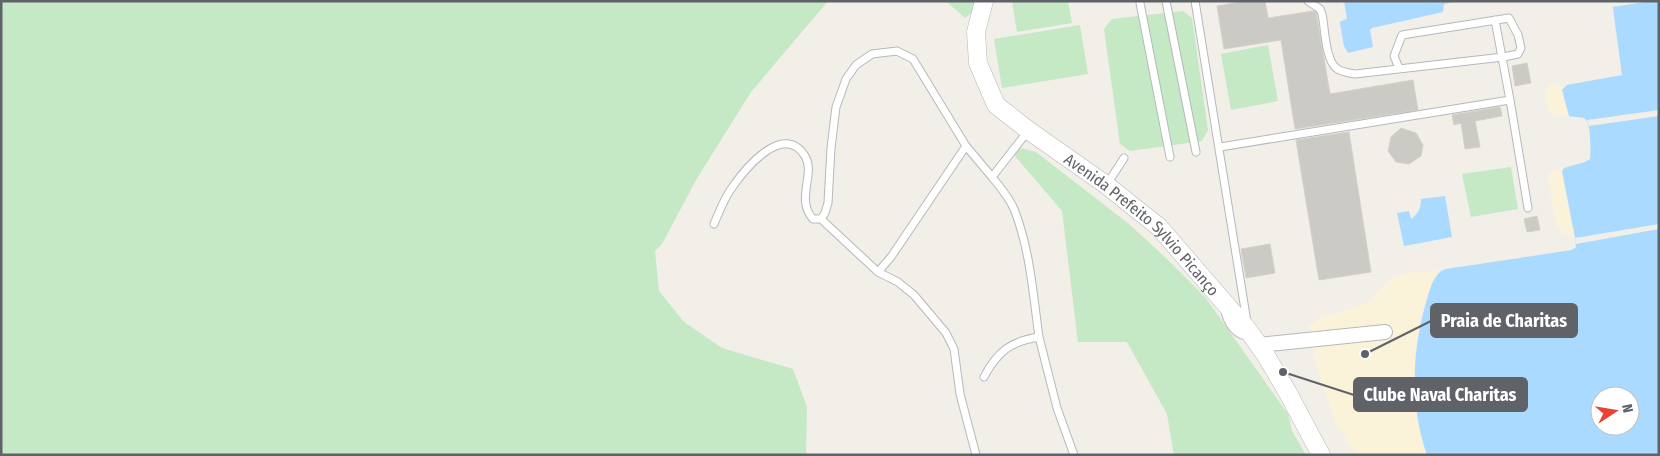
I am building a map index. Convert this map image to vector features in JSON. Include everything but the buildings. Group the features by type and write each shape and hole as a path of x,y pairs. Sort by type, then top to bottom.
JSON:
{"street":[{"name":"Avenida Prefeito Sylvio Picanço","path":"984,1 976,32 978,63 996,104 1028,130 1105,184 1159,227 1267,353 1289,388 1321,455"},
{"path":"1267,353 1385,332"}],"lane":[{"path":"1166,1 1196,152"},
{"path":"1195,1 1248,330"},
{"path":"1308,1 1320,9 1329,58 1335,67 1341,71 1355,74 1503,57 1518,54 1522,48 1509,18 1402,35 1394,56 1399,68"},
{"path":"1140,3 1170,157"},
{"path":"1495,20 1528,208"},
{"path":"821,219 826,212 828,203 831,148 836,107 846,79 856,65 872,54 897,51 913,59 966,146 1006,195 1014,209 1024,240 1039,337 1057,408 1074,455"},
{"path":"1220,147 1510,100"},
{"path":"992,177 1028,130"},
{"path":"714,224 730,190 753,161 771,147 785,144 796,147 806,157 808,168 805,200 807,212 813,219 821,219 878,272 898,282 914,295 946,333 954,349 960,394 976,455"},
{"path":"878,272 891,257 966,146"},
{"path":"1105,184 1124,158"},
{"path":"984,377 992,362 1005,349 1025,339 1039,337"}],"green space":[{"path":"1,1 828,1 751,92 696,180 662,244 655,251 659,291 684,322 722,348 793,369 807,407 806,455 1,455"},
{"path":"946,1 977,1 974,11 965,18"},
{"path":"1012,1 1068,1 1072,23 1017,32"},
{"path":"1183,11 1192,18 1208,130 1202,141 1130,151 1120,144 1104,29 1112,19"},
{"path":"1080,25 1088,74 1002,88 994,39"},
{"path":"1268,45 1278,101 1231,110 1221,54"},
{"path":"1021,148 1036,152 1129,224 1205,297 1288,414 1292,431 1306,455 1174,455 1167,414 1127,342 1078,342 1062,211 1014,155"},
{"path":"1511,167 1518,209 1471,217 1462,174"}],"sand":[{"path":"1552,84 1563,87 1562,90 1569,116 1556,116 1550,112 1546,93 1547,86"},
{"path":"1564,168 1562,174 1575,238 1560,231 1556,224 1548,177 1550,172"},
{"path":"1440,271 1430,289 1422,311 1416,360 1415,386 1421,435 1427,455 1356,455 1335,421 1316,365 1309,327 1312,323 1327,316 1369,301 1393,278 1408,273"}],"water":[{"path":"1336,1 1459,1 1444,4 1443,12 1372,28 1370,30 1373,47 1348,53 1344,46"},
{"path":"1612,1 1659,1 1659,455 1427,455 1417,416 1415,396 1416,355 1428,296 1439,273 1446,269 1572,250 1576,247 1562,171 1564,168 1590,159 1590,138 1587,121 1569,116 1562,90 1567,85 1622,75"},
{"path":"1445,196 1452,237 1404,246 1397,213 1409,211 1411,219 1419,210 1421,199"}],"pier":[{"path":"1336,1 1344,1 1347,19 1339,22"},
{"path":"1612,1 1652,1 1612,7"},
{"path":"1659,110 1659,116 1589,126 1587,120"},
{"path":"1659,224 1659,229 1576,244 1575,238"}],"place":[{"name":"Praia de Charitas","path":"1365,354"},
{"name":"Clube Naval Charitas","path":"1283,372"}]}
